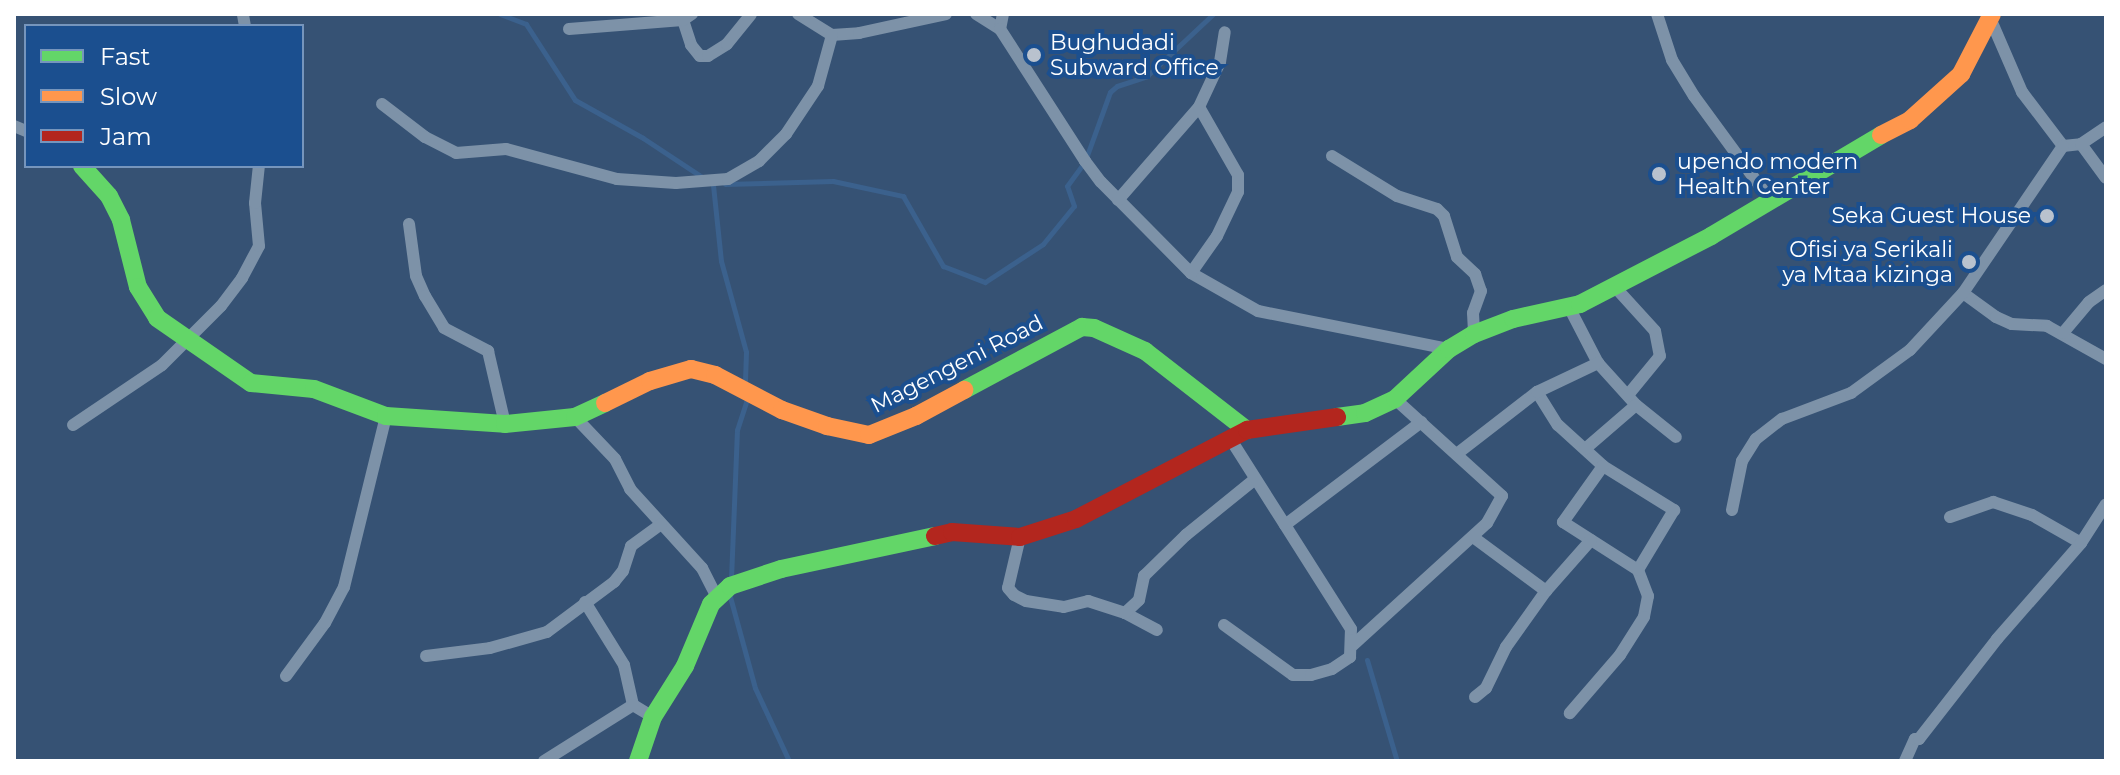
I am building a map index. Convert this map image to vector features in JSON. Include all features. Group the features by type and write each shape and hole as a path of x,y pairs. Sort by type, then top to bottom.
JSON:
{"street":[{"path":"569,29 687,17 691,45 700,56 708,56 727,44 751,14"},
{"path":"798,14 832,35 859,33 946,14"},
{"path":"976,14 1000,29 1085,161 1118,200 1191,273 1258,311 1331,328 1449,349"},
{"path":"1000,29 1003,14"},
{"path":"1657,14 1672,60 1694,96 1770,200"},
{"path":"638,761 653,717 685,666 716,596 730,586 781,569 952,532 1020,537 1076,519 1184,466 1238,433 1365,413 1395,399 1449,349 1474,334 1513,319 1570,309 1615,287 1770,200 1844,154 1910,120 1961,74 1991,16"},
{"path":"1991,16 2022,92 2063,146"},
{"path":"1118,200 1199,107 1217,71 1225,32"},
{"path":"382,104 425,137 456,153 506,149 617,179 676,183 728,179 759,161 786,134 818,86 832,35"},
{"path":"1191,273 1217,236 1238,192 1238,175 1199,107"},
{"path":"1732,510 1742,461 1756,439 1782,419 1851,393 1910,350 1963,293 2063,146 2081,144 2106,127"},
{"path":"2081,144 2106,178"},
{"path":"1332,156 1397,196 1437,209 1444,216 1457,257 1475,274 1481,291 1472,318 1474,334"},
{"name":"Magengeni Road","path":"84,168 109,196 121,220 138,287 157,318 251,383 314,389 386,416 505,424 575,417 650,381 691,369 715,375 804,418 869,435 916,416 1082,327 1094,328 1145,351 1238,433"},
{"path":"73,425 121,396 191,339 221,306 256,257 260,235 255,203 259,168"},
{"path":"409,224 416,276 425,296 444,328 488,351 505,424"},
{"path":"1585,449 1632,400 1660,356 1655,331 1615,287"},
{"path":"2063,333 2089,302 2106,290"},
{"path":"1963,293 2012,324 2047,326 2106,359"},
{"path":"1570,309 1598,363 1632,400 1676,437"},
{"path":"1458,453 1537,392 1598,363"},
{"path":"1537,392 1558,425 1603,466 1674,510 1638,570"},
{"path":"1353,645 1473,537 1495,513 1502,496 1395,399"},
{"path":"286,676 325,623 344,587 386,416"},
{"path":"575,417 615,459 630,489 702,568 716,596"},
{"path":"1285,525 1421,422"},
{"path":"1224,625 1293,675 1311,675 1332,669 1350,657 1353,645 1351,629 1254,480 1238,433"},
{"path":"1570,713 1620,655 1644,617 1648,596 1638,570 1563,522 1603,466"},
{"path":"1125,613 1139,600 1144,576 1186,535 1254,480"},
{"path":"1950,517 1993,502 2032,515 2081,543"},
{"path":"1905,761 1915,739 1919,739 1997,639 2081,543 2106,504"},
{"path":"426,656 533,638 614,582 623,571 631,546 661,524"},
{"path":"1020,537 1008,588 1014,595 1026,601 1064,607 1088,601 1125,613 1157,630"},
{"path":"1473,537 1546,591"},
{"path":"1475,697 1486,688 1506,647 1546,591 1591,540"},
{"path":"585,602 624,665 633,705 653,717"},
{"path":"544,761 633,705"}],"waterway":[{"path":"500,14 526,24 575,100 643,138 702,177"},
{"path":"725,184 833,181 903,196 943,266 985,282 1043,244 1074,206 1067,186 1085,161 1110,92 1117,86 1147,76 1213,14"},
{"path":"713,185 721,261 746,352 745,388"},
{"path":"731,579 737,430 748,396"},
{"path":"729,593 755,688 789,761"},
{"path":"1367,660 1397,761"}],"traffic: fast":[{"path":"1337,417 1365,413 1395,399 1449,349 1474,334 1513,319 1580,304 1711,236 1881,135"},
{"path":"84,168 109,196 121,220 138,287 157,318 251,383 314,389 386,416 505,424 575,417 605,403"},
{"path":"964,390 1082,327 1094,328 1145,351 1247,430"},
{"path":"638,761 653,717 685,666 711,604 730,586 781,569 935,536"}],"traffic: slow":[{"path":"1881,135 1910,120 1961,74 1992,14"},
{"path":"605,403 650,381 691,369 715,375 782,410 827,426 869,435 916,416 964,390"}],"traffic: jam":[{"path":"935,536 952,532 1020,537 1076,519 1247,430 1337,417"}],"place":[{"name":"Bughudadi Subward Office","path":"1034,55"},
{"name":"upendo modern Health Center","path":"1659,174"},
{"name":"Seka Guest House","path":"2047,216"},
{"name":"Ofisi ya Serikali ya Mtaa kizinga","path":"1969,262"}]}
